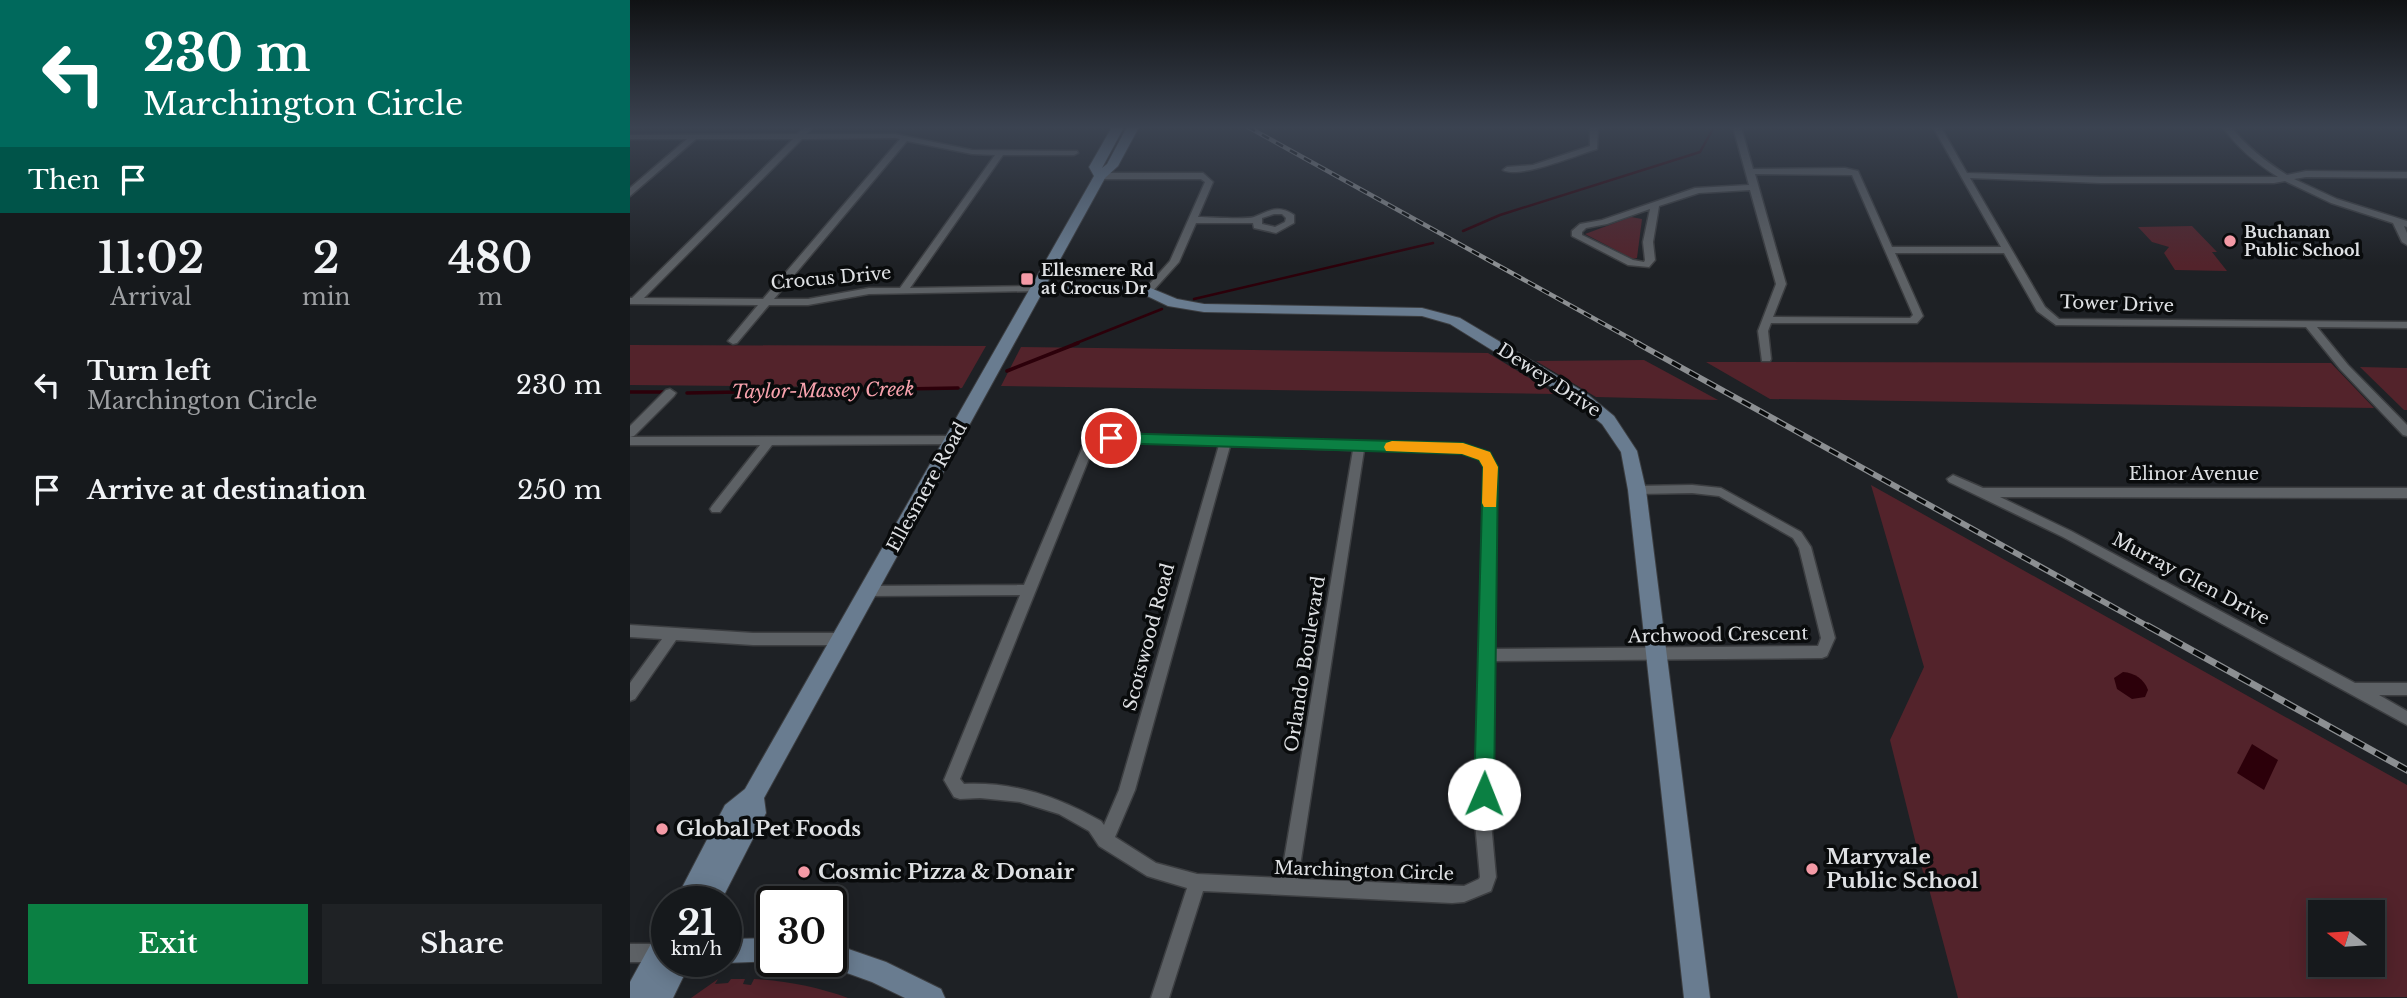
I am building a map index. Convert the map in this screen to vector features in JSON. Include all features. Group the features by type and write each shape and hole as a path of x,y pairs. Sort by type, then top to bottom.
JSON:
{"street":[{"path":"630,193 652,174"},
{"path":"632,301 762,174"},
{"path":"733,341 875,174"},
{"path":"903,290 985,174"},
{"name":"Ellesmere Road","path":"695,886 733,813 752,797 1103,174"},
{"path":"1749,174 1781,284 1763,331 1766,359"},
{"path":"1766,320 1917,319 1917,311 1855,174"},
{"path":"2282,174 2343,205 2402,223 2407,242"},
{"path":"1965,175 2101,180 2273,180 2306,174 2407,175"},
{"name":"Tower Drive","path":"1965,175 2041,309 2056,322 2407,325"},
{"path":"1100,176 1203,176 1209,181 1174,261 1148,292"},
{"path":"1655,205 1648,242 1650,260 1646,265 1631,263 1577,236 1577,231 1583,226 1604,222 1698,190 1753,187"},
{"path":"1193,220 1256,220"},
{"path":"1890,250 2007,250"},
{"name":"Crocus Drive","path":"632,301 807,302 863,291 1036,289"},
{"name":"Dewey Drive","path":"1036,289 1148,292 1173,303 1204,308 1422,312 1455,321 1580,397 1608,420 1629,451 1637,490 1697,998"},
{"path":"2309,325 2344,367 2407,432"},
{"path":"630,433 670,393"},
{"name":"Marchington Circle","path":"1121,438 1359,446 1463,449 1485,456 1491,467 1483,822 1488,877 1485,885 1464,894 1452,895 1197,882 1153,870 1105,840 1095,826 1063,808 1020,795 980,790 960,792 952,780 1027,590 1087,449 1096,442 1121,438"},
{"path":"630,441 954,440"},
{"path":"716,509 768,442"},
{"name":"Scotswood Road","path":"1105,840 1128,790 1225,443"},
{"name":"Orlando Boulevard","path":"1288,888 1359,446"},
{"name":"Murray Glen Drive","path":"1953,479 2078,540 2407,718"},
{"name":"Archwood Crescent","path":"1488,655 1822,652 1828,638 1805,547 1797,536 1721,492 1692,489 1637,490"},
{"name":"Elinor Avenue","path":"1982,492 2407,493"},
{"path":"868,591 1027,590"},
{"path":"630,631 753,639 842,639"},
{"path":"630,695 672,635"},
{"path":"2353,689 2407,689"},
{"name":"Ellesmere Road","path":"716,886 755,813 752,797"},
{"path":"1160,998 1197,882"},
{"path":"630,953 651,952"},
{"path":"847,960 877,971 932,998"},
{"path":"635,998 651,976"},
{"path":"659,998 663,977"}],"shaded area":[{"path":"1631,217 1642,219 1637,258 1633,259 1585,234"},
{"path":"2192,226 2217,252 2212,252 2227,271 2175,270 2164,253 2169,247 2152,242 2138,227"},
{"path":"630,345 986,346 962,388 630,385"},
{"path":"1021,347 1488,353 1556,394 1001,386"},
{"path":"1644,360 1718,400 1596,397 1536,361"},
{"path":"1706,362 2331,363 2374,408 1770,399"},
{"path":"2360,367 2407,368 2407,410 2404,410"},
{"path":"1871,485 2407,785 2407,997 1958,998 1890,740 1924,667"},
{"path":"2123,672 2135,675 2141,680 2148,690 2145,697 2132,699 2117,689 2114,678"},
{"path":"2252,744 2278,760 2264,790 2237,773"},
{"path":"718,979 715,984 728,983 731,979 745,979 743,984 751,985 754,979 790,983 848,998 691,998"}],"waterway":[{"name":"Taylor-Massey Creek","path":"1463,231 1500,215 1632,174"},
{"name":"Taylor-Massey Creek","path":"1194,299 1433,243"},
{"name":"Taylor-Massey Creek","path":"1074,344 1162,309"},
{"name":"Taylor-Massey Creek","path":"1007,371 1078,343"},
{"name":"Taylor-Massey Creek","path":"687,393 958,388"},
{"name":"Taylor-Massey Creek","path":"630,392 663,392"}],"railway":[{"path":"1332,174 1640,344"},
{"path":"1637,343 2151,628"},
{"path":"2148,626 2407,770"}],"slow traffic":[{"path":"1392,447 1463,449 1485,456 1491,467 1490,503"}],"place":[{"name":"Buchanan Public School","path":"2230,241"},
{"name":"Ellesmere Rd at Crocus Dr","path":"1027,279"},
{"name":"Global Pet Foods","path":"662,829"},
{"name":"Maryvale Public School","path":"1812,869"},
{"name":"Cosmic Pizza & Donair","path":"804,872"}],"route":[{"path":"1111,438 1463,449 1485,456 1491,467 1484,794"}]}
